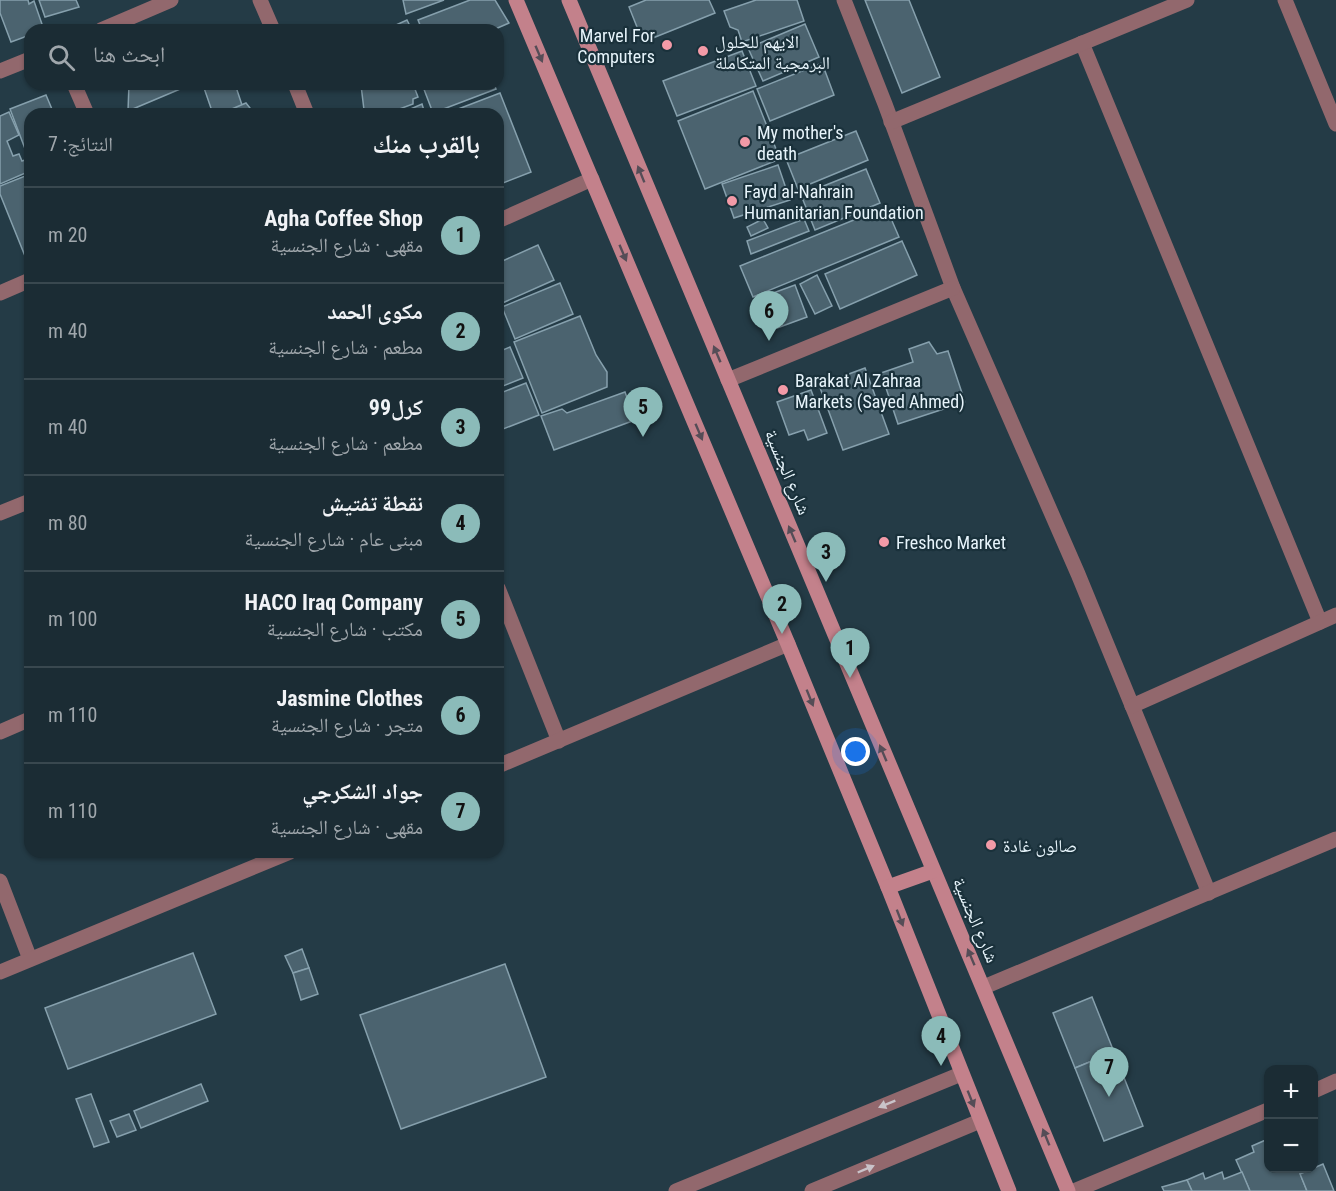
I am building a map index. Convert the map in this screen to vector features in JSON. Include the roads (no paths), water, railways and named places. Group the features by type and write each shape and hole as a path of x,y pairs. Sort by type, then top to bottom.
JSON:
{"main road":[{"path":"516,0 788,644 1009,1191"},
{"name":"شارع الجنسية","path":"569,0 1068,1191"},
{"path":"888,887 933,871"}],"street":[{"path":"115,24 171,0"},
{"path":"260,0 270,24"},
{"path":"844,0 953,288 1078,574 1209,893"},
{"path":"891,122 1187,0"},
{"path":"1285,0 1336,124"},
{"path":"1082,43 1320,622"},
{"path":"0,71 24,62"},
{"path":"77,90 84,108"},
{"path":"297,90 305,108"},
{"path":"504,218 592,179"},
{"path":"0,293 24,283"},
{"path":"728,380 953,288"},
{"path":"0,513 24,503"},
{"path":"504,603 559,741"},
{"path":"1132,706 1336,615"},
{"path":"504,764 788,644"},
{"path":"0,732 24,722"},
{"path":"984,987 1336,839"},
{"path":"0,972 275,858"},
{"path":"0,881 30,959"},
{"path":"676,1191 961,1074"},
{"path":"1318,1089 1336,1081"},
{"path":"1074,1191 1264,1112"},
{"path":"812,1191 980,1121"}],"place":[{"name":"Marvel For Computers","path":"667,45"},
{"name":"الايهم للحلول البرمجية المتكاملة","path":"703,51"},
{"name":"My mother's death","path":"745,142"},
{"name":"Fayd al-Nahrain Humanitarian Foundation","path":"732,201"},
{"name":"Jasmine Clothes","path":"769,341"},
{"name":"Barakat Al Zahraa Markets (Sayed Ahmed)","path":"783,390"},
{"name":"HACO Iraq Company","path":"643,437"},
{"name":"Freshco Market","path":"884,542"},
{"name":"كرل99","path":"826,582"},
{"name":"مكوى الحمد","path":"782,634"},
{"name":"Agha Coffee Shop","path":"850,678"},
{"name":"صالون غادة","path":"991,845"},
{"name":"نقطة تفتيش","path":"941,1066"},
{"name":"جواد الشكرجي","path":"1109,1097"}]}
